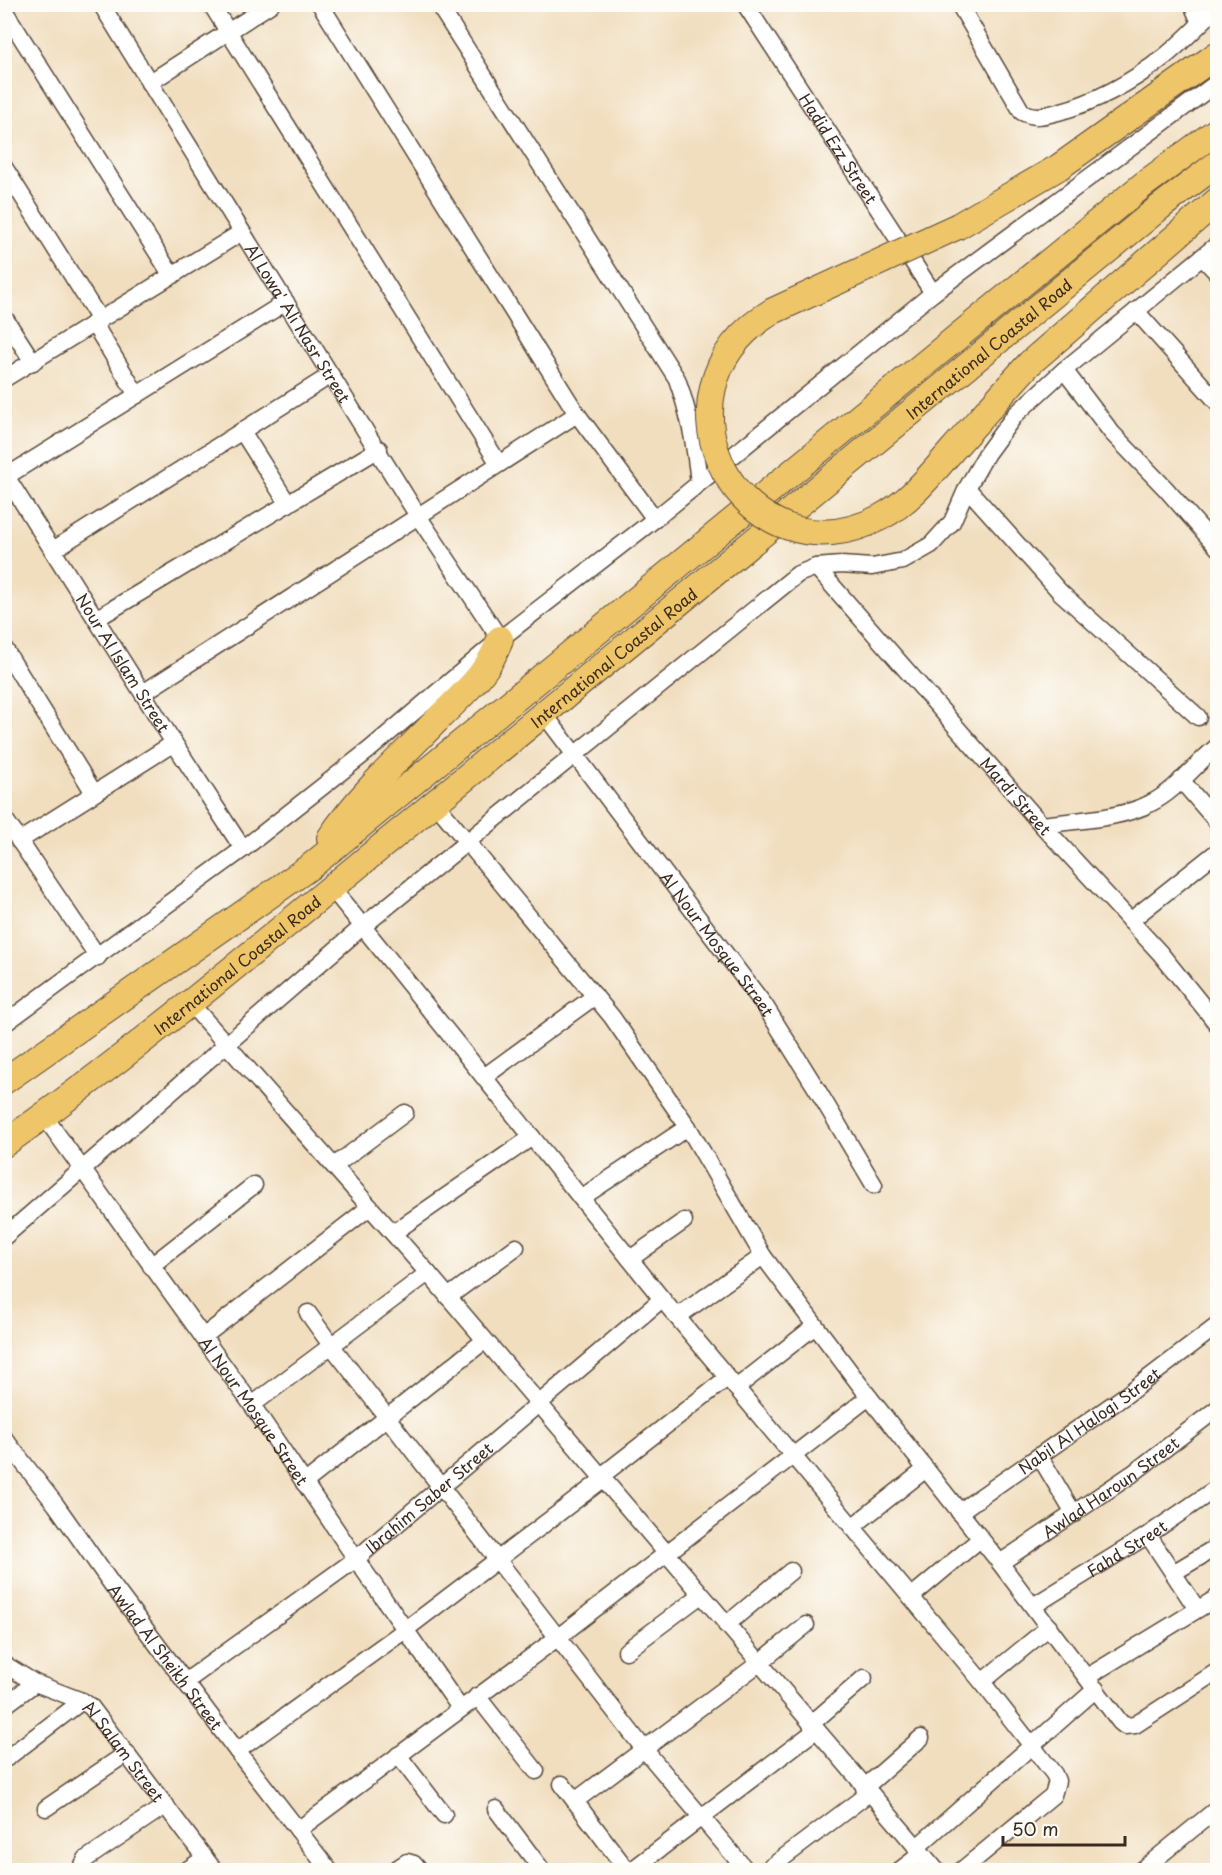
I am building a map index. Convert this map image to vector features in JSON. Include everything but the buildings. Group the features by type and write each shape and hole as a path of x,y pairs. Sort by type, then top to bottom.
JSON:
{"highway":[{"path":"1218,54 1059,167 958,226 761,318 739,337 722,361 714,383 710,422 715,450 726,476 750,504 782,524 811,531 834,531 856,528 883,516 909,497 1030,363 1218,200"},
{"name":"International Coastal Road","path":"4,1081 311,867 1143,185 1218,130"},
{"name":"International Coastal Road","path":"4,1144 44,1116 189,1002 544,714 1160,207 1218,163"},
{"path":"311,867 356,804 482,674 496,652 500,639"}],"street":[{"path":"211,4 499,464"},
{"path":"149,83 271,4"},
{"path":"320,4 577,414 655,519"},
{"path":"438,4 677,379 689,412 699,483"},
{"name":"Hadid Ezz Street","path":"745,4 933,293"},
{"path":"959,4 1022,112 1038,117 1080,106 1124,85 1164,57 1218,7"},
{"path":"1192,4 1200,23"},
{"name":"Al Lowa' Ali Nasr Street","path":"108,7 149,83 379,449 418,516 500,639"},
{"path":"4,10 171,276"},
{"path":"4,1024 243,849 369,750 500,639 655,519 933,293 1218,82"},
{"path":"4,167 97,322 137,395"},
{"path":"4,379 242,232"},
{"path":"4,1237 362,927 798,574 816,567 842,565 872,567 903,561 931,546 952,522 967,488 987,453 1015,416 1064,370 1218,244"},
{"path":"1202,257 1218,274"},
{"path":"6,475 286,302"},
{"path":"1136,311 1218,403"},
{"path":"4,317 33,362"},
{"path":"1064,370 1112,433 1218,548"},
{"path":"53,550 332,375"},
{"path":"143,693 577,414"},
{"path":"242,431 288,504"},
{"path":"96,620 379,449"},
{"name":"Nour Al Islam Street","path":"6,475 243,849"},
{"path":"967,488 1060,592 1198,717"},
{"name":"Mardi Street","path":"816,567 1042,825 1160,953 1215,1018"},
{"path":"4,648 94,793"},
{"name":"Al Nour Mosque Street","path":"544,714 765,1006 874,1185"},
{"path":"19,841 174,743"},
{"path":"1042,825 1135,810 1152,802 1182,780 1218,746"},
{"path":"1182,780 1218,823"},
{"path":"435,803 595,996 639,1054 688,1127 763,1256 869,1398 1000,1563 1120,1722 1130,1726 1135,1725 1218,1671"},
{"path":"4,818 98,957"},
{"path":"1130,921 1218,851"},
{"path":"331,887 662,1299 982,1682 1054,1774 1057,1781 1053,1795 962,1870"},
{"path":"484,1077 595,996"},
{"path":"189,1002 428,1273 758,1664 936,1870"},
{"path":"334,1166 405,1113"},
{"name":"Al Nour Mosque Street","path":"44,1116 252,1404 460,1708"},
{"path":"581,1198 688,1127"},
{"path":"393,1233 532,1137"},
{"path":"152,1266 254,1185"},
{"path":"202,1337 370,1207"},
{"path":"630,1259 684,1221"},
{"path":"448,1297 516,1247"},
{"path":"677,1317 763,1256"},
{"path":"252,1404 428,1273"},
{"name":"Ibrahim Saber Street","path":"185,1682 356,1559 662,1299"},
{"path":"308,1313 331,1346 644,1749 746,1870"},
{"name":"Nabil Al Halogi Street","path":"959,1512 1126,1395 1218,1325"},
{"path":"237,1751 499,1560 601,1479 732,1383 815,1326"},
{"path":"304,1483 484,1341"},
{"path":"298,1830 557,1638 869,1398"},
{"name":"Awlad Haroun Street","path":"1000,1563 1159,1454 1218,1408"},
{"name":"Awlad Al Sheikh Street","path":"4,1438 56,1505 185,1682 329,1870"},
{"path":"1040,1457 1074,1514"},
{"path":"852,1527 926,1469"},
{"name":"Fahd Street","path":"1033,1606 1148,1535 1218,1487"},
{"path":"1148,1535 1197,1609"},
{"path":"911,1597 980,1539"},
{"path":"1173,1573 1218,1545"},
{"path":"726,1625 791,1571"},
{"path":"626,1650 701,1595"},
{"path":"900,1870 1032,1745 1092,1683 1197,1609 1218,1597"},
{"path":"575,1801 758,1664 806,1625"},
{"path":"982,1682 1048,1627"},
{"name":"Al Salam Street","path":"4,1664 35,1683 81,1701 99,1717 209,1864"},
{"path":"562,1784 630,1870 702,1817 813,1727 864,1678"},
{"path":"4,1706 35,1683"},
{"path":"477,1696 536,1771"},
{"path":"7,1758 81,1701"},
{"path":"766,1870 867,1790 921,1738"},
{"path":"46,1808 127,1753"},
{"path":"398,1755 444,1815"},
{"path":"80,1870 86,1859 166,1805"},
{"path":"1142,1870 1218,1808"},
{"path":"496,1809 542,1870"},
{"path":"395,1870 407,1862 414,1864 419,1870"},
{"path":"187,1870 209,1864"}]}
